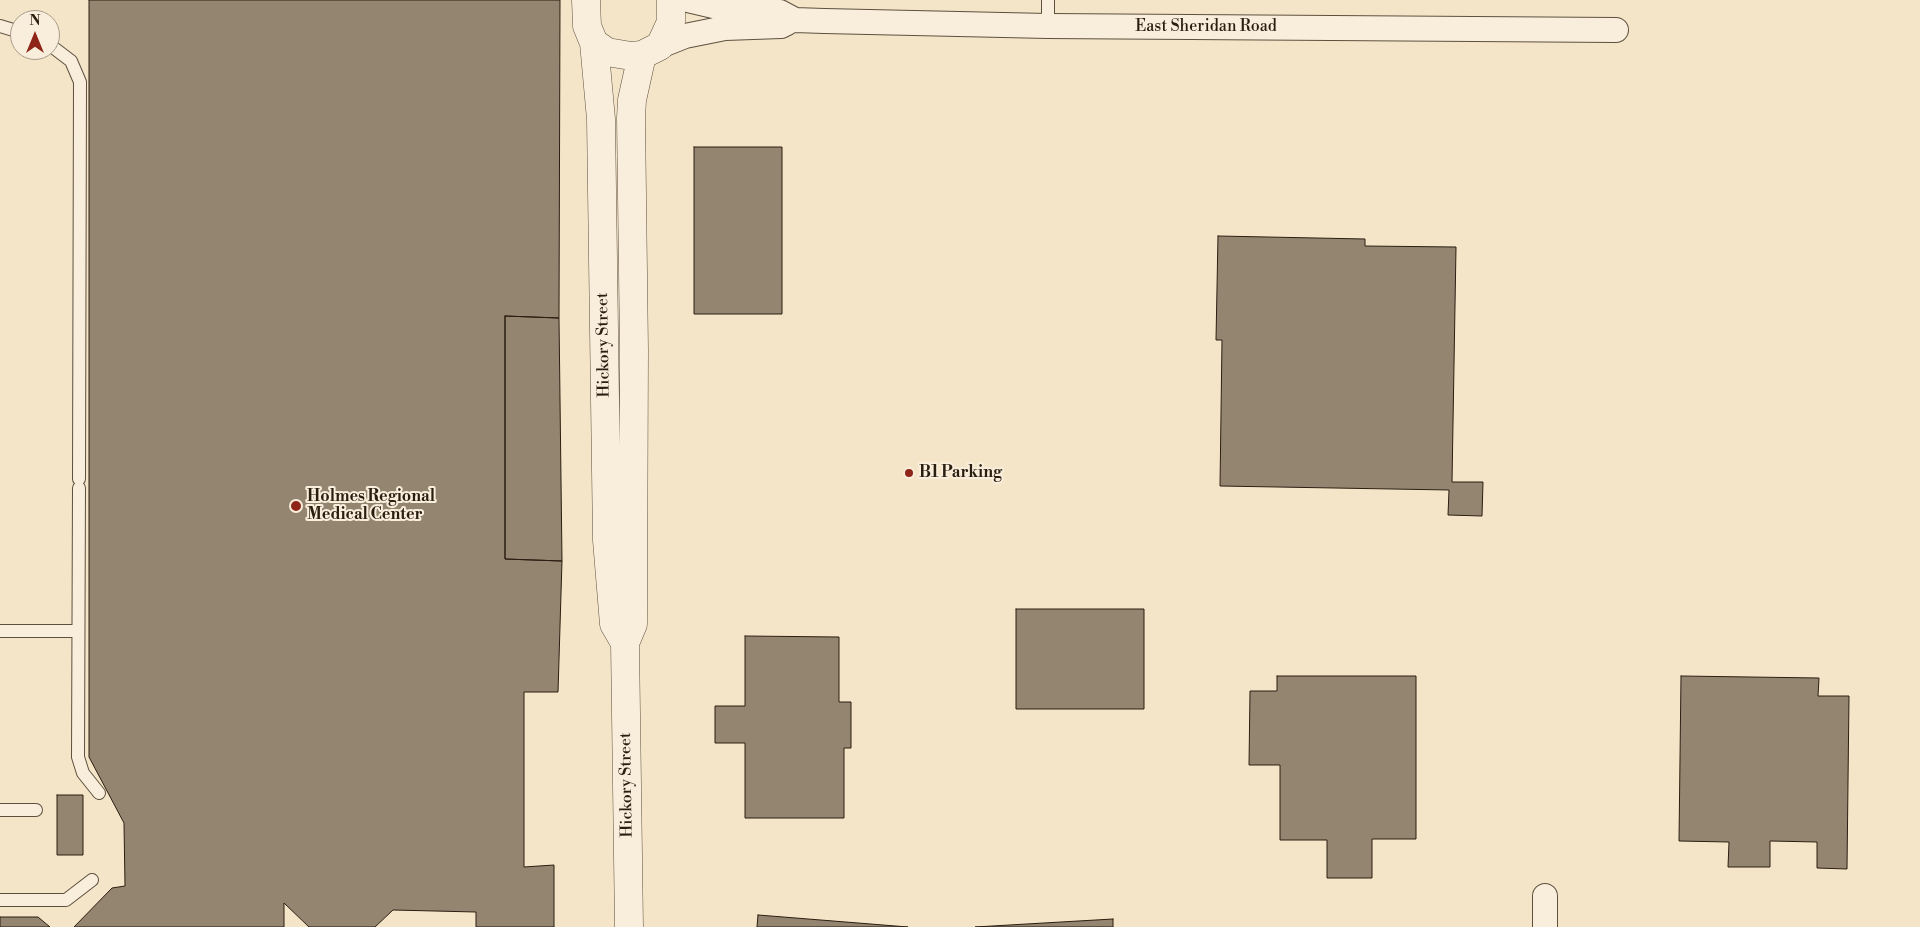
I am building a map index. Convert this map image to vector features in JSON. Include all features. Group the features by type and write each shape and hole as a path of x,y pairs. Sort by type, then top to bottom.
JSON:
{"street":[{"name":"Hickory Street","path":"586,0 587,26 594,43 601,119 607,540 614,624 625,643"},
{"name":"Hickory Street","path":"629,927 625,643 633,624 634,350 631,118 632,100 651,50 671,22 671,0"},
{"name":"East Sheridan Road","path":"688,0 722,8 780,12 795,20"},
{"name":"East Sheridan Road","path":"651,50 685,36 717,30 781,26 795,20 1048,26 1616,30"},
{"path":"594,43 615,54 631,56 651,50"},
{"path":"603,350 634,350"},
{"path":"1545,896 1545,927"}],"lane":[{"path":"1048,0 1048,26"},
{"path":"60,53 71,61 80,82 78,757 83,773 99,793"},
{"path":"607,540 622,536 634,522"},
{"path":"0,631 78,631"},
{"path":"0,810 36,810"},
{"path":"0,900 66,900 92,880"}],"building":[{"name":"Holmes Regional Medical Center","path":"89,0 560,0 559,318 505,316 505,559 562,561 558,692 524,692 524,867 554,865 554,927 476,927 476,912 393,910 375,927 309,927 284,903 284,927 74,927 112,888 125,886 124,823 89,757"},
{"path":"694,147 782,147 782,314 694,314"},
{"path":"1218,236 1365,239 1365,246 1456,247 1452,482 1483,482 1482,516 1448,515 1449,490 1220,486 1222,340 1216,340"},
{"path":"505,316 559,318 562,561 505,559"},
{"path":"1016,609 1144,609 1144,709 1016,709"},
{"path":"745,636 839,637 839,702 851,702 851,748 844,748 844,818 745,818 745,743 715,743 715,706 745,706"},
{"path":"1277,676 1416,676 1416,839 1372,839 1372,878 1327,878 1327,840 1280,840 1280,765 1249,765 1250,691 1277,691"},
{"path":"1681,676 1819,678 1818,696 1849,696 1847,869 1817,868 1817,842 1770,841 1770,867 1728,867 1729,842 1679,841"},
{"path":"57,795 83,795 83,855 57,855"},
{"path":"758,915 908,927 757,927"},
{"path":"0,917 38,917 50,927 0,927"},
{"path":"1113,919 1113,927 975,927"}],"place":[{"name":"B1 Parking","path":"909,473"},
{"name":"Holmes Regional Medical Center","path":"296,506"}]}
